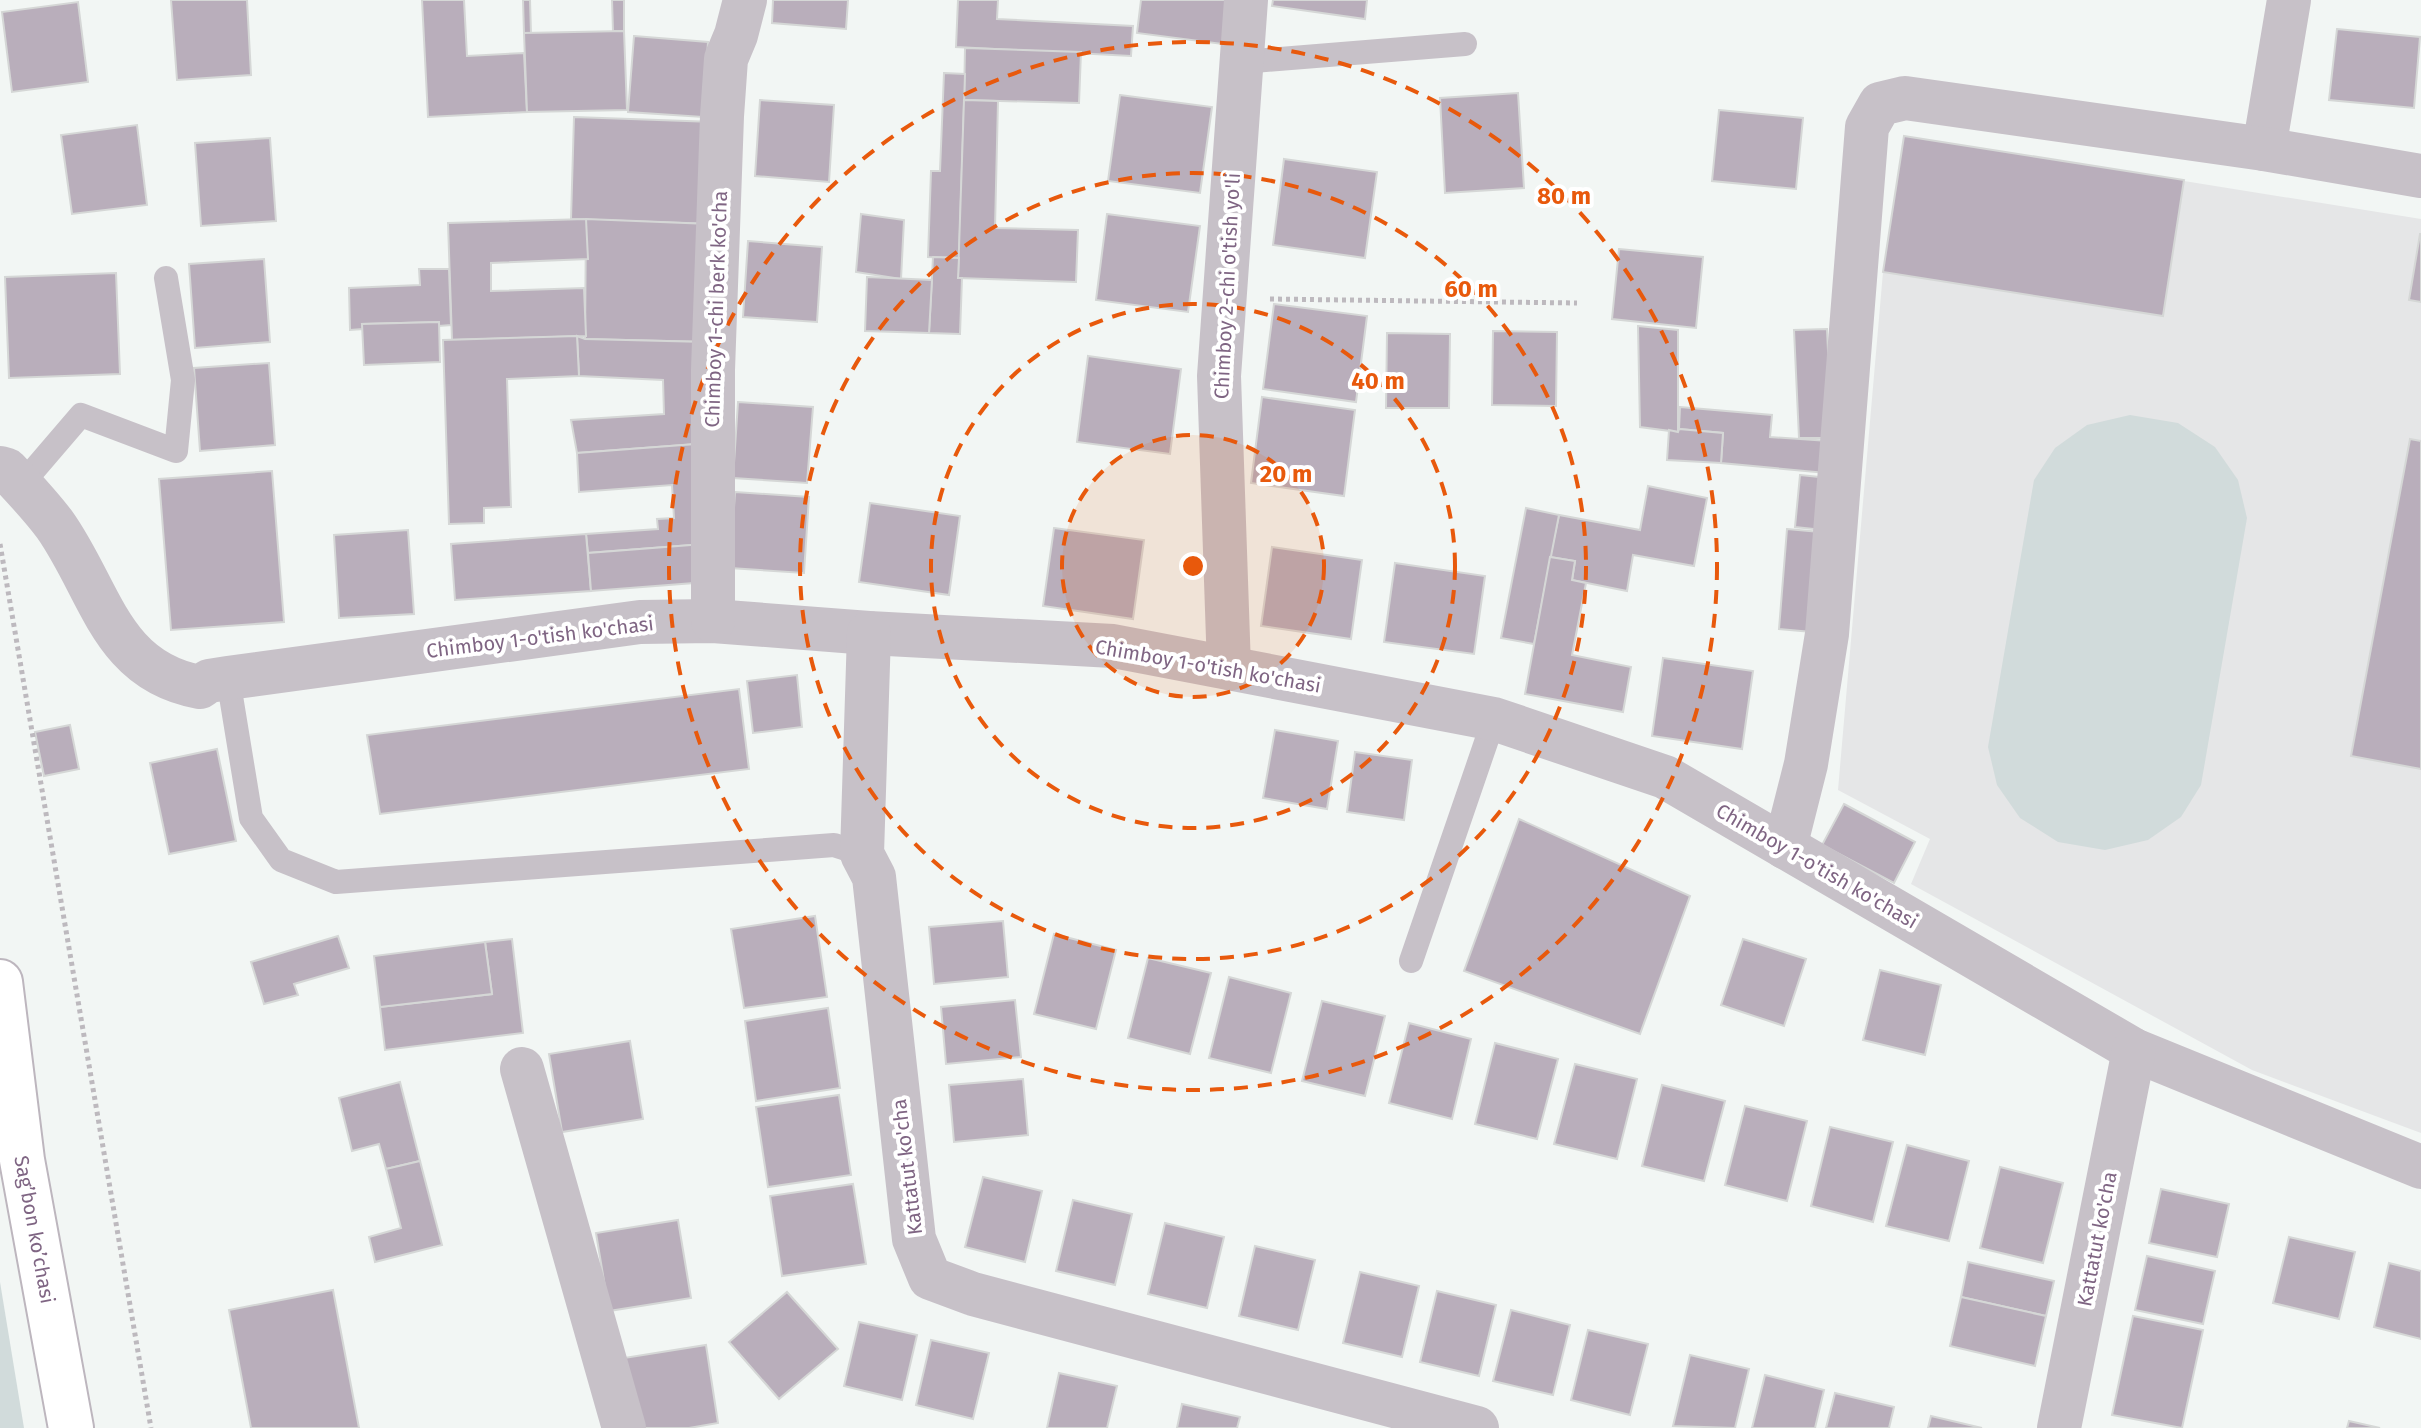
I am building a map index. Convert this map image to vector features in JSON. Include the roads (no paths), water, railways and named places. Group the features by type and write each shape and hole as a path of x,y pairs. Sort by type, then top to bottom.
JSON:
{"main road":[{"name":"Sag’bon ko’chasi","path":"0,982 22,1160 71,1428"}],"street":[{"name":"Chimboy 1-chi berk ko'cha","path":"713,621 713,370 722,116 726,59 745,0"},
{"name":"Chimboy 2-chi o'tish yo'li","path":"1229,668 1219,376 1246,0"},
{"path":"2264,149 2289,0"},
{"path":"1785,847 1806,764 1827,634 1867,127 1880,104 1905,98 2264,149 2421,176"},
{"name":"Chimboy 1-o'tish ko'chasi","path":"10,476 56,526 127,650 151,669 181,684 200,687 209,681 228,678 640,622 713,621 1113,646 1494,719 1665,777 2134,1050 2421,1167"},
{"name":"Kattatut ko'cha","path":"869,633 862,854 874,877 914,1239 930,1278 973,1294 1477,1428"},
{"name":"Kattatut ko'cha","path":"2059,1428 2134,1050"},
{"path":"522,1069 624,1428"}],"lane":[{"path":"1242,62 1465,44"},
{"path":"10,476 81,415 176,451 183,380 166,278"},
{"path":"228,678 251,818 281,860 336,882 834,845 862,854"},
{"path":"1411,961 1494,719"}]}
